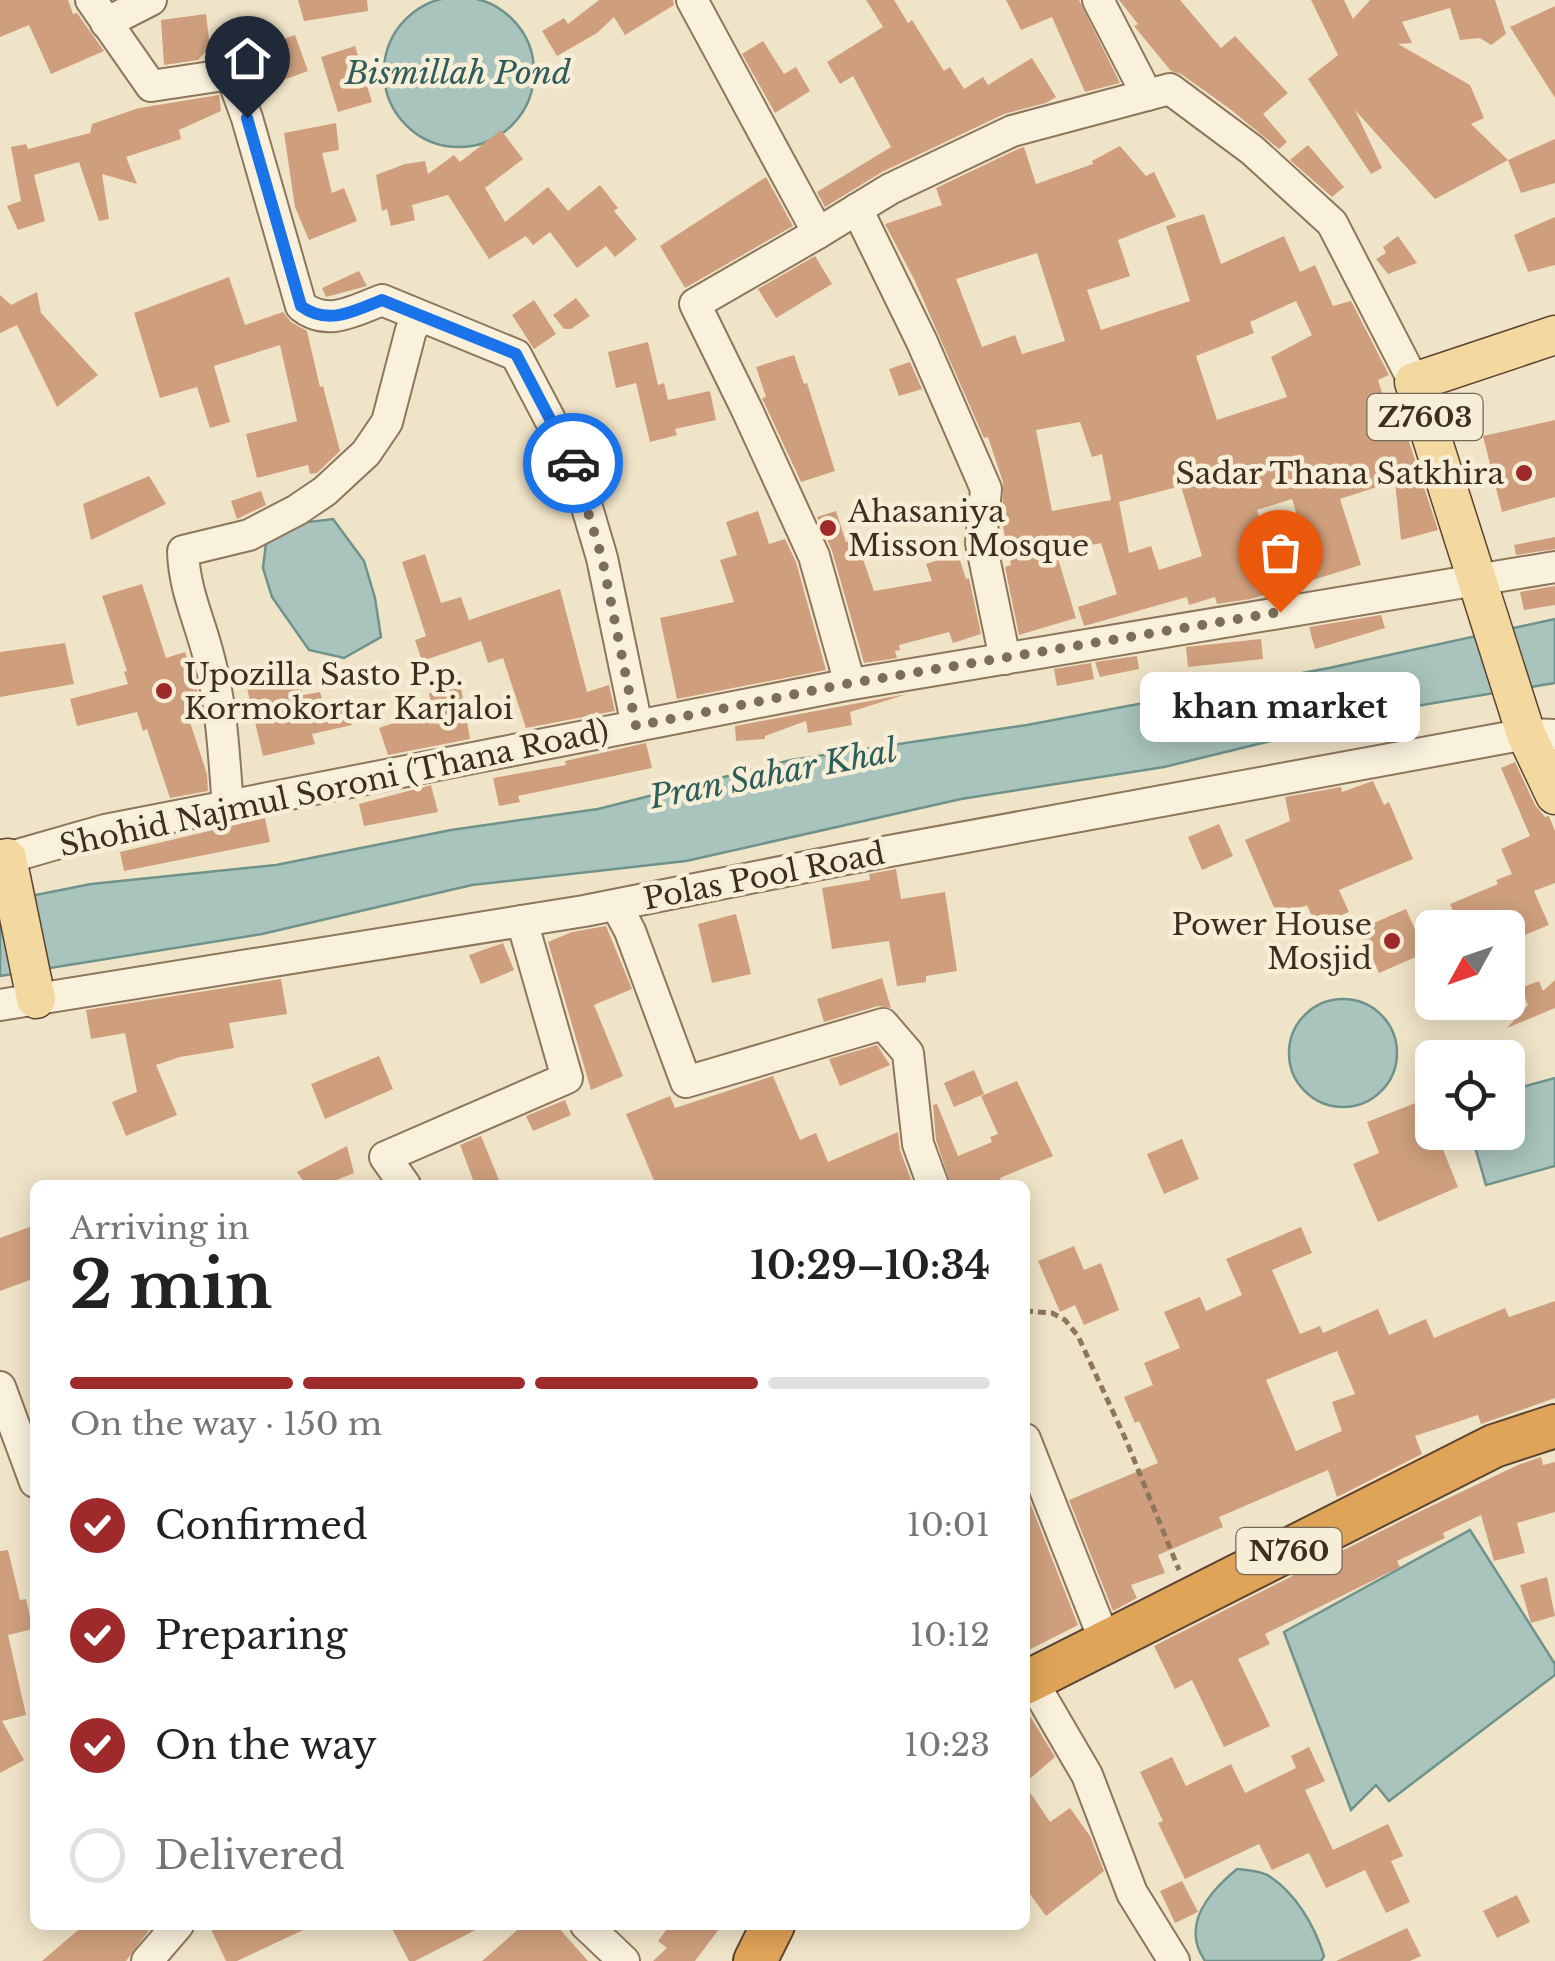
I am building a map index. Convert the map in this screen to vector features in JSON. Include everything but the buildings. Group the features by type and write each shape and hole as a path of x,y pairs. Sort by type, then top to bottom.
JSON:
{"highway":[{"name":"N760","path":"1030,1680 1494,1446 1555,1426"},
{"path":"754,1961 770,1930"}],"main road":[{"name":"Z7603","path":"1555,335 1414,382 1478,586 1535,731 1555,796"},
{"path":"4,859 18,1002"}],"street":[{"path":"151,0 98,11 151,86 230,74 247,118 301,306 311,314 334,317 382,300 516,354 575,467 602,558 636,726"},
{"path":"692,0 818,233"},
{"path":"1098,0 1147,95"},
{"path":"850,684 814,556 695,304 890,189 1012,131 1170,89 1252,150 1332,222 1414,382"},
{"path":"857,209 922,342 986,489 981,543 1005,659"},
{"path":"228,807 210,660 190,604 183,552 248,535 298,510 326,491 366,453 387,422 411,330 420,318"},
{"name":"Shohid Najmul Soroni (Thana Road)","path":"4,859 105,830 850,684 1478,586 1555,567"},
{"name":"Polas Pool Road","path":"18,1002 522,922 1535,731"},
{"path":"616,905 630,932 686,1082 883,1024 908,1052 918,1144 932,1180"},
{"path":"401,1180 385,1157 567,1078 522,922"},
{"path":"0,1388 30,1469"},
{"path":"1030,1451 1106,1644"},
{"path":"1030,1684 1087,1775 1132,1893 1174,1961"},
{"path":"147,1961 174,1930"},
{"path":"591,1930 624,1961"}],"path":[{"path":"1030,1312 1052,1313 1065,1320 1078,1336 1193,1600"}],"water":[{"name":"Bismillah Pond","path":"444,-1 474,-1 500,10 521,31 532,57 532,87 521,113 500,134 474,145 444,145 418,134 397,113 386,87 386,57 397,31 418,10"},
{"path":"333,519 364,561 381,637 344,658 309,650 272,597 263,568 266,543 285,525"},
{"name":"Pran Sahar Khal","path":"1555,619 1555,683 1410,707 1164,767 961,799 686,861 472,885 262,934 0,976 0,902 91,884 276,865 451,830 598,809 791,760 1027,725 1329,668"},
{"path":"1343,999 1364,1003 1381,1015 1393,1032 1397,1053 1393,1074 1381,1091 1364,1103 1343,1107 1322,1103 1305,1091 1293,1074 1289,1053 1293,1032 1305,1015 1322,1003"},
{"path":"1555,1078 1555,1166 1486,1185 1476,1150 1525,1150 1525,1086"},
{"path":"1470,1530 1555,1664 1555,1675 1389,1801 1376,1785 1351,1810 1284,1632"},
{"path":"1237,1869 1266,1874 1288,1892 1315,1934 1324,1956 1321,1961 1205,1961 1196,1935 1201,1910"}],"way so far":[{"path":"573,463 602,558 636,726 846,684 1280,612"}],"place":[{"name":"Sadar Thana Satkhira","path":"1524,473"},
{"name":"Ahasaniya Misson Mosque","path":"828,528"},
{"name":"khan market","path":"1280,612"},
{"name":"Upozilla Sasto P.p. Kormokortar Karjaloi","path":"164,691"},
{"name":"Power House Mosjid","path":"1392,941"}],"route":[{"path":"247,118 301,306 311,314 334,317 382,300 516,354 573,463"}]}
